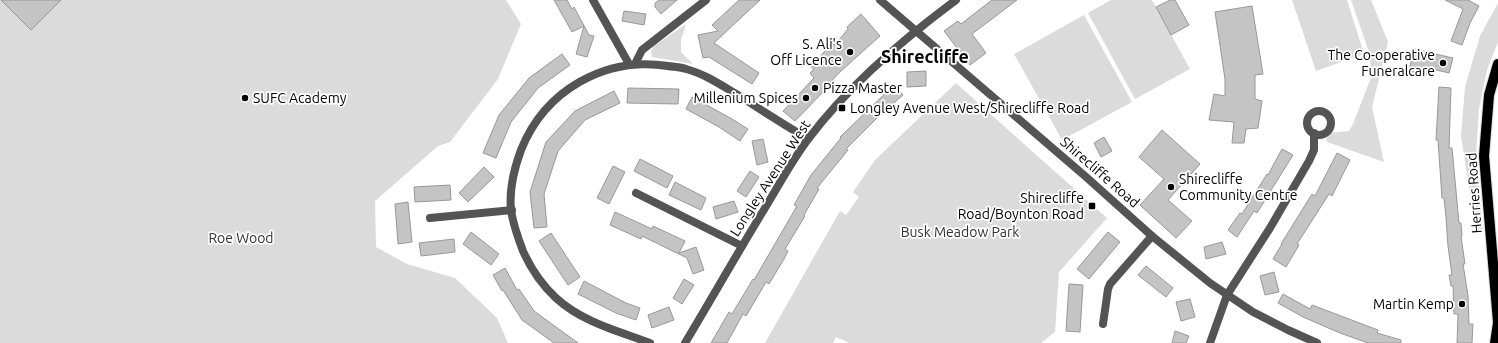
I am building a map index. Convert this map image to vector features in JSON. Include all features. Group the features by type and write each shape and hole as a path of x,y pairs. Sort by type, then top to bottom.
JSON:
{"main road":[{"name":"Herries Road","path":"1495,343 1498,323 1484,156 1489,95 1498,64"}],"street":[{"path":"593,0 632,64"},
{"path":"632,64 642,50 706,0"},
{"name":"Shirecliffe Road","path":"880,0 1085,176 1152,236 1227,295 1253,312 1281,327 1317,343"},
{"name":"Longley Avenue West","path":"685,343 742,246 808,139 838,104 858,84 917,31 956,0"},
{"path":"650,343 577,314 556,299 540,281 527,261 517,236 512,210 513,179 524,141 548,106 567,90 584,79 607,69 632,64 658,64 685,68 706,76 808,139"},
{"path":"1210,343 1227,295 1270,228 1314,150 1314,133"},
{"path":"636,193 742,246"},
{"path":"430,218 512,210"},
{"path":"1103,324 1110,284 1152,236"}],"green space":[{"name":"Roe Wood","path":"0,0 506,0 521,24 498,79 450,142 438,146 375,201 376,247 407,264 455,278 497,318 508,343 0,343"},
{"path":"1111,0 1152,0 1190,69 1135,99 1088,13"},
{"path":"1292,0 1347,0 1364,54 1316,71"},
{"path":"1351,0 1371,0 1388,42 1372,107 1384,162 1327,142 1326,133 1349,131 1372,75 1369,52"},
{"path":"1498,3 1498,42 1487,70 1479,109 1476,156 1483,229 1476,230 1461,136 1465,87 1480,36"},
{"path":"1084,15 1132,102 1062,140 1014,54"},
{"path":"686,24 681,40 681,52 693,64 652,57 651,51 654,46"},
{"name":"Busk Meadow Park","path":"956,83 1107,218 1059,272 1055,332 1041,343 849,343 836,337 833,343 765,343 840,211 846,215 859,197 853,192 875,160"}],"building":[{"path":"1,0 61,0 31,30"},
{"path":"554,0 567,0 572,9 574,7 589,35 594,36 587,57 576,54 584,26 572,32"},
{"path":"659,0 677,0 661,14 655,7 655,3"},
{"path":"739,0 760,0 714,43 759,73 752,84 709,57 703,58 698,35 718,31 712,25"},
{"path":"992,0 1017,0 972,34 986,53 970,65 944,31 958,21 961,24"},
{"path":"1170,0 1175,0 1189,25 1171,35 1156,7"},
{"path":"1445,0 1468,0 1479,6 1470,23 1462,45 1451,41 1463,9"},
{"path":"1252,6 1263,74 1255,75 1255,99 1262,101 1258,128 1246,129 1244,143 1232,143 1234,122 1209,120 1214,94 1225,96 1225,79 1215,12"},
{"path":"624,11 646,14 644,25 622,21"},
{"path":"861,14 880,36 841,71 795,121 783,111 814,78 810,73 814,69 809,65 816,57 818,59 830,45 832,47 834,44 835,45 848,29 847,27"},
{"path":"1414,49 1453,58 1449,73 1428,68 1427,75 1409,71"},
{"path":"562,54 570,65 538,88 511,122 496,158 483,153 499,115 529,78"},
{"path":"926,71 926,86 907,87 907,72"},
{"path":"894,85 903,95 878,117 846,149 848,150 817,188 819,189 804,215 805,216 785,249 788,251 784,259 769,284 766,282 746,316 743,314 727,343 711,343 729,312 732,314 753,279 754,280 797,206 794,205 811,175 841,138 840,137"},
{"path":"1439,87 1451,88 1449,148 1452,148 1459,223 1461,223 1461,236 1465,264 1463,264 1468,296 1469,324 1473,324 1472,343 1457,343 1458,314 1454,314 1453,286 1451,286 1449,275 1452,275 1444,198 1442,198 1438,140 1436,140"},
{"path":"628,88 679,89 678,104 627,103"},
{"path":"614,91 620,103 585,120 558,151 544,194 547,227 534,228 530,192 546,142 575,111"},
{"path":"692,97 748,129 740,141 719,127 686,109"},
{"name":"Shirecliffe Community Centre","path":"1162,130 1200,164 1168,200 1192,221 1176,238 1140,205 1164,179 1139,157"},
{"path":"1104,137 1112,151 1101,157 1094,143"},
{"path":"763,139 768,162 757,165 752,141"},
{"path":"1282,149 1293,155 1257,213 1254,211 1237,237 1228,230 1240,213 1242,214 1267,174 1268,175"},
{"path":"1337,153 1350,160 1332,196 1329,194 1297,244 1299,245 1286,267 1273,259 1312,194 1315,196"},
{"path":"640,159 673,176 667,188 634,171"},
{"path":"613,166 625,172 609,204 597,198"},
{"path":"484,167 494,177 468,202 459,193"},
{"path":"750,171 759,177 746,197 737,191"},
{"path":"675,182 706,198 701,210 669,195"},
{"path":"450,185 451,200 415,202 414,187"},
{"path":"734,201 738,212 716,219 713,207"},
{"path":"408,202 412,242 398,244 395,204"},
{"path":"615,212 652,229 653,226 685,241 679,253 696,247 704,270 693,274 687,258 642,236 641,239 610,225"},
{"path":"471,232 499,254 491,265 463,244"},
{"path":"1108,232 1120,242 1089,279 1077,269"},
{"path":"551,233 580,277 568,285 539,241"},
{"path":"454,239 455,252 421,256 419,243"},
{"path":"1222,242 1226,254 1206,259 1204,247"},
{"path":"1146,266 1173,288 1166,297 1138,275"},
{"path":"505,268 517,290 519,289 534,311 578,343 554,343 522,320 493,275"},
{"path":"1274,272 1279,292 1265,295 1260,276"},
{"path":"684,279 694,285 682,304 673,298"},
{"path":"584,281 626,303 640,308 636,320 616,313 578,294"},
{"path":"1069,284 1083,285 1080,332 1066,331"},
{"path":"1283,294 1310,309 1312,305 1378,330 1377,333 1401,340 1401,343 1368,343 1340,333 1303,317 1278,303"},
{"path":"1190,299 1195,317 1181,321 1176,302"},
{"path":"669,307 674,320 652,328 648,315"},
{"path":"1175,331 1189,336 1186,343 1172,343"}],"place":[{"name":"S. Ali's Off Licence","path":"850,52"},
{"name":"The Co-operative Funeralcare","path":"1443,63"},
{"name":"Pizza Master","path":"815,88"},
{"name":"SUFC Academy","path":"245,98"},
{"name":"Millenium Spices","path":"806,98"},
{"name":"Longley Avenue West/Shirecliffe Road","path":"842,108"},
{"name":"Shirecliffe Community Centre","path":"1171,187"},
{"name":"Shirecliffe Road/Boynton Road","path":"1092,206"},
{"name":"Martin Kemp","path":"1462,304"}],"district":[{"name":"Shirecliffe","path":"925,56"}]}
